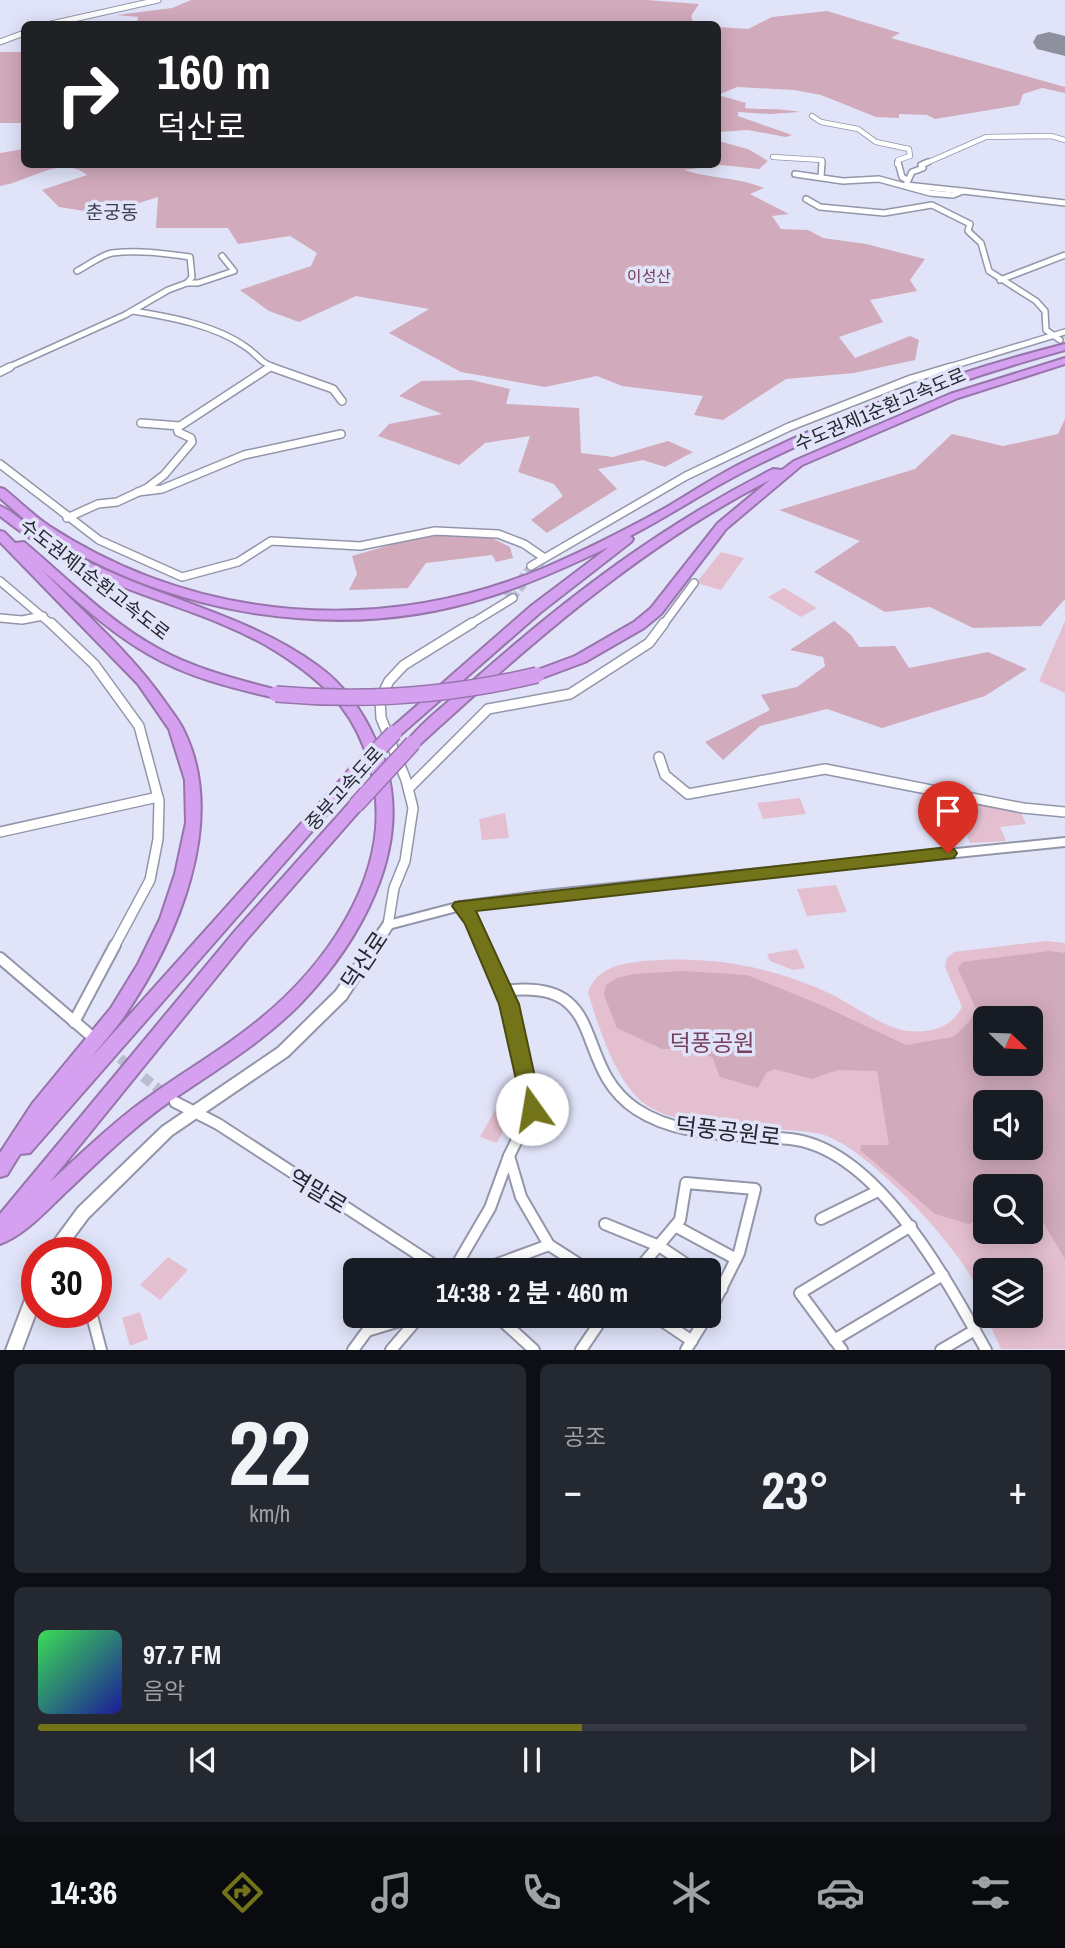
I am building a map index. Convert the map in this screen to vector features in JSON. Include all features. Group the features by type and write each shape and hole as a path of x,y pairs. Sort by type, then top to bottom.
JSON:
{"highway":[{"name":"수도권제1순환고속도로","path":"0,492 43,528 133,576 216,603 313,616 398,612 469,600 546,572 663,514 753,462 855,417 1063,343"},
{"name":"수도권제1순환고속도로","path":"0,528 152,651 191,670 233,684 276,694 319,699 404,699 496,686 537,676 580,659 639,625 656,611 722,526 798,463 954,396 1065,361"},
{"name":"중부고속도로","path":"0,1229 241,935 413,743 515,650 623,562 713,504 798,463"},
{"path":"0,510 55,550 101,575 244,631 281,648 314,669 354,712 366,734 380,766 386,813 383,843 362,906 330,957 294,999 224,1057 134,1119 32,1213 0,1235"},
{"name":"중부고속도로","path":"0,1170 394,733 536,609 663,514"},
{"path":"0,535 143,681 176,729 193,780 194,823 183,874 169,919 145,965 117,1013 39,1109 0,1170"}],"main road":[{"name":"덕산로","path":"65,1236 123,1173 167,1131 284,1052 341,995 388,925 461,906 1065,842"},
{"path":"14,1349 22,1328"}],"street":[{"path":"54,21 146,0"},
{"path":"64,21 158,0"},
{"path":"0,40 21,33"},
{"path":"812,116 821,122 858,129 876,142 909,149 910,156 898,160 897,167 906,182 930,193 953,195 963,191"},
{"path":"906,182 912,172 923,168 920,165 986,137 1051,136 1065,141"},
{"path":"773,157 822,160 821,177"},
{"path":"795,174 843,181 879,179 1065,204"},
{"path":"930,193 932,205"},
{"path":"806,199 820,207 884,213 932,205 970,224 968,231 981,243 986,266 1000,280 1036,301 1045,311 1046,330 1063,343"},
{"path":"77,271 110,253 161,251 190,257 192,276 187,282"},
{"path":"1000,280 1065,255"},
{"path":"0,372 32,353 133,311 169,287 187,282 198,283 234,271 222,256"},
{"path":"133,311 184,319 246,347 254,358 271,366 333,389 342,401"},
{"path":"531,566 602,527 686,475 789,427 900,383 1065,332"},
{"path":"141,424 177,426 271,366"},
{"path":"67,518 84,509 117,502 164,475 192,442 191,438 178,432 177,426"},
{"path":"138,492 163,489 229,459 295,440 341,434"},
{"path":"0,464 67,518 117,550 169,574 188,578 237,562 271,541 360,546 435,531 482,531 511,538 542,559"},
{"path":"0,582 43,616 94,664 139,726 158,797 158,839 150,880 74,1022"},
{"path":"409,788 488,709 570,694 649,643 694,583"},
{"path":"388,925 413,817 409,788 381,718 380,699 404,665 494,610 510,597"},
{"path":"0,618 22,620 43,616"},
{"path":"659,757 659,767 665,775 688,794 720,784 784,779 825,769 1023,808 1065,812"},
{"path":"0,832 158,797"},
{"path":"460,1258 490,1208 509,1156 532,1109 504,991 474,921 461,906"},
{"path":"0,958 89,1034"},
{"name":"덕풍공원로","path":"504,991 535,988 565,998 578,1009 604,1073 618,1095 637,1110 688,1130 821,1145 841,1157 911,1226 986,1349"},
{"name":"역말로","path":"175,1102 211,1119 295,1177 424,1258"},
{"path":"509,1156 521,1197 549,1245 569,1258"},
{"path":"648,1258 680,1220 686,1183 755,1189 751,1223 722,1289"},
{"path":"821,1219 878,1191"},
{"path":"604,1224 659,1246 677,1258"},
{"path":"675,1226 736,1259"},
{"path":"911,1226 800,1293 838,1345 943,1275"},
{"path":"514,1258 549,1245"},
{"path":"95,1328 101,1349"},
{"path":"354,1349 368,1331 378,1328"},
{"path":"391,1349 408,1328"},
{"path":"511,1328 534,1349"},
{"path":"581,1349 596,1328"},
{"path":"669,1328 689,1345 699,1328"},
{"path":"941,1349 975,1330"}],"green space":[{"path":"191,0 647,0 699,4 691,16 693,21 137,21 138,17 117,15 172,8"},
{"path":"827,11 900,33 891,38 1065,87 1065,93 1042,88 1023,94 1019,105 935,119 927,115 899,114 899,118 876,117 821,95 794,90 737,87 721,94 721,27 748,29 772,17"},
{"path":"0,52 21,52 21,123 0,123"},
{"path":"721,96 746,103 745,108 800,112 738,112 738,116 792,135 786,137 748,130 721,132"},
{"name":"이성산","path":"721,142 748,149 768,161 759,169 721,165"},
{"name":"이성산","path":"21,150 21,168 56,168 0,186 0,153"},
{"name":"이성산","path":"72,168 699,168 684,170 764,188 750,194 789,214 772,216 781,229 808,230 823,238 866,244 925,259 910,280 917,291 870,300 883,322 839,337 855,358 910,336 919,340 915,360 854,373 786,379 723,420 694,415 703,396 622,386 597,376 545,387 461,372 389,333 429,309 356,296 299,322 269,311 240,290 311,266 317,253 290,236 238,244 228,228 156,228 158,197 104,214 59,207 42,190 87,175"},
{"path":"471,380 510,389 506,404 579,408 581,453 613,457 668,441 693,452 665,467 643,460 598,469 617,489 547,533 531,520 563,496 554,484 518,472 530,436 485,443 459,465 378,436 389,424 442,414 399,396 421,381"},
{"path":"1065,419 1065,599 1041,626 973,628 930,607 885,612 814,572 860,541 779,510 915,469 952,434 1003,446 1058,434"},
{"path":"428,534 488,536 510,547 513,558 496,562 492,555 426,563 408,588 349,590 357,574 352,556"},
{"path":"721,552 744,558 721,590 696,583"},
{"path":"784,588 817,608 801,617 768,597"},
{"path":"834,621 851,635 859,647 895,646 909,668 988,652 1027,669 985,696 882,728 827,709 760,726 723,760 705,742 770,710 761,695 797,687 825,666 823,657 790,650"},
{"path":"1065,621 1065,693 1039,681"},
{"path":"800,798 806,814 763,819 757,803"},
{"path":"952,799 1020,811 1026,824 1000,827 1006,841 970,843"},
{"path":"505,813 509,838 482,840 479,819"},
{"path":"836,885 847,912 807,916 797,889"},
{"name":"덕풍공원","path":"1046,941 1065,943 1065,1349 1001,1349 991,1328 1043,1328 1043,1258 973,1258 973,1281 943,1237 901,1192 856,1153 835,1140 816,1133 727,1126 681,1119 661,1113 645,1104 625,1082 609,1053 588,992 597,977 618,966 644,961 716,961 786,976 831,994 890,1026 908,1031 925,1031 940,1028 952,1020 962,1007 945,967 947,958 954,952"},
{"path":"797,949 805,968 793,970 770,961 767,954"},
{"path":"1049,951 1065,953 1065,1259 1043,1222 1043,1174 973,1174 973,1222 969,1224 935,1214 860,1150 861,1145 889,1145 877,1071 838,1070 812,1079 774,1069 766,1073 758,1088 720,1077 712,1057 682,1049 662,1049 617,1028 604,995 606,985 617,978 634,974 682,971 747,975 821,1005 906,1045 953,1037 973,1015 973,1076 1043,1076 1043,1006 975,1006 958,969 962,962"},
{"path":"499,1103 504,1105 498,1119 508,1122 497,1143 480,1137"},
{"path":"168,1257 188,1270 160,1300 140,1285"},
{"path":"140,1312 148,1339 130,1346 122,1318"}],"runway":[{"path":"1049,42 1065,46"}],"tunnel":[{"path":"513,598 542,562"},
{"path":"506,596 531,566"},
{"path":"108,1049 166,1095"}],"district":[{"name":"춘궁동","path":"112,212"}],"route":[{"path":"532,1109 509,1004 474,921 461,906 948,853"}]}
